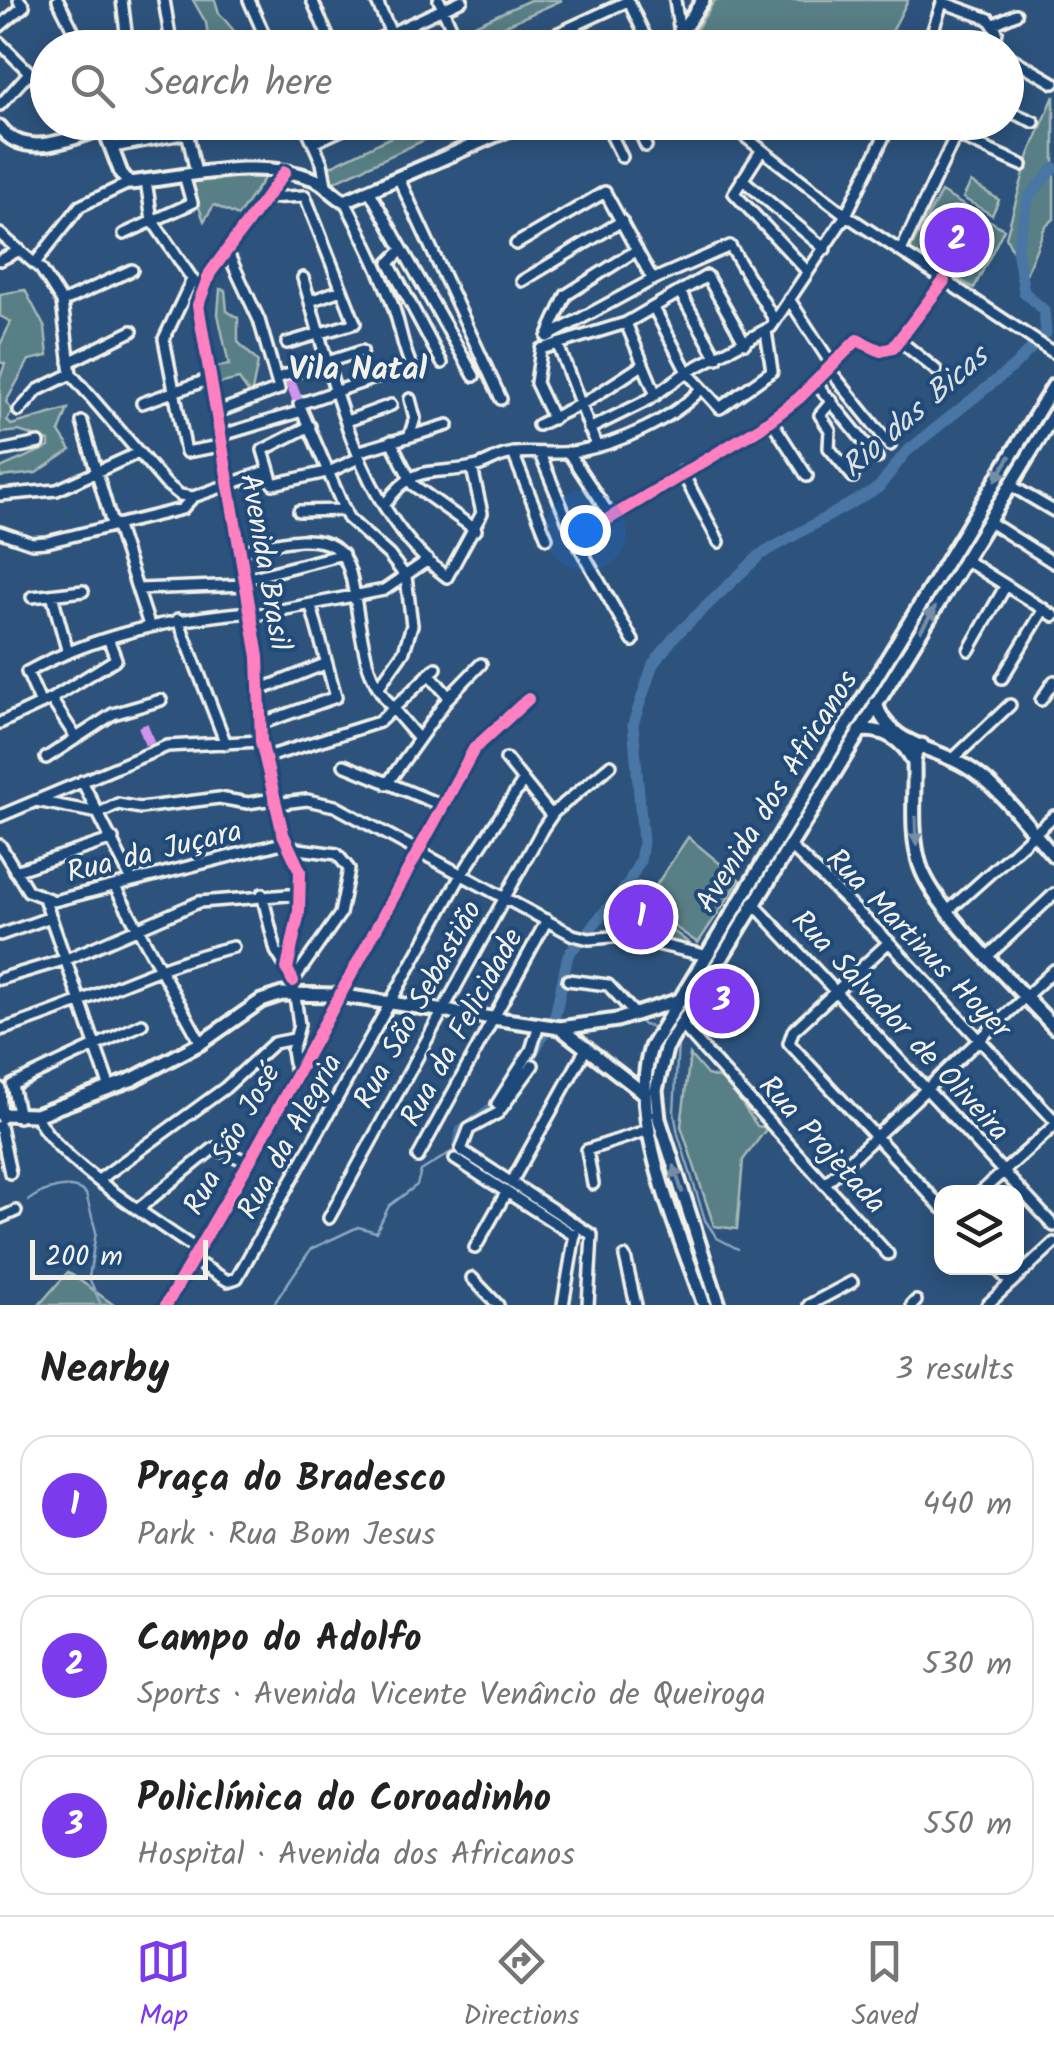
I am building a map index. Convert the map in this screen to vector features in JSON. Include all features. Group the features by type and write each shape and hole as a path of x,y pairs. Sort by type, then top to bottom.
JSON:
{"main road":[{"path":"675,30 702,0"},
{"path":"0,127 13,140 38,145 56,140"},
{"path":"111,140 120,173 129,182 190,174 291,174 326,185 344,201 432,168 480,140"},
{"name":"Avenida dos Africanos","path":"704,1305 648,1130 642,1091 651,1047 1054,384"},
{"name":"Avenida dos Africanos","path":"718,1305 656,1104 661,1062 753,902 1054,414"},
{"path":"884,663 892,668 891,678"},
{"path":"876,703 890,730 953,759 985,779 1054,856"},
{"path":"859,731 878,730 894,738 914,763"},
{"path":"833,772 829,768 834,744"},
{"path":"922,745 914,763 918,861 949,910 1054,1027"},
{"path":"730,941 724,934 734,907"},
{"path":"691,1005 693,991 710,964 704,955"},
{"path":"1,1119 36,1115 110,1088 201,1043 261,1000 293,987 574,1032 676,1001"},
{"path":"574,1032 642,1091"},
{"path":"673,1209 686,1242 699,1245"}],"street":[{"path":"58,0 73,30"},
{"path":"122,0 126,30"},
{"path":"164,0 169,30"},
{"path":"249,0 262,30"},
{"path":"312,0 324,30"},
{"path":"376,0 390,30"},
{"path":"396,30 441,4 462,0"},
{"path":"564,30 628,0 652,30"},
{"path":"667,30 675,0"},
{"path":"933,30 943,1 994,24 1016,14"},
{"path":"0,26 22,3"},
{"path":"441,4 452,30"},
{"path":"994,24 994,30"},
{"path":"0,43 29,73 0,104"},
{"path":"1024,66 1054,83"},
{"path":"1024,118 1034,122"},
{"path":"113,146 137,140"},
{"path":"124,234 193,202 187,140"},
{"path":"312,140 326,185"},
{"path":"313,143 319,140"},
{"path":"614,140 622,158"},
{"path":"643,140 646,146"},
{"path":"748,140 846,215 1054,353"},
{"path":"589,429 766,331 846,215 882,140"},
{"path":"901,252 954,140"},
{"path":"967,140 1022,164"},
{"path":"761,151 734,192 807,271"},
{"path":"146,181 152,220 191,282 202,286 266,198 291,174 306,196 354,325 287,343"},
{"path":"400,178 501,399"},
{"path":"742,179 825,249"},
{"path":"36,262 80,206 129,182"},
{"path":"370,192 474,376"},
{"path":"516,244 602,192 653,280"},
{"path":"266,198 306,196"},
{"path":"344,201 376,262 384,291 392,300 400,342 414,372"},
{"path":"522,281 622,221"},
{"path":"0,234 36,262 62,302 71,374 180,495 193,498"},
{"path":"547,337 653,280 730,246 775,321"},
{"path":"0,260 20,250"},
{"path":"554,419 536,383 543,348 566,295 637,250"},
{"path":"226,251 253,307 278,383"},
{"path":"401,251 389,263 442,363"},
{"path":"62,302 132,270"},
{"path":"543,348 626,323 709,276 745,342"},
{"path":"303,278 358,455 394,521 428,560 451,576 476,530 482,502 472,468"},
{"path":"574,539 771,420 857,340 884,352 900,341 944,281"},
{"path":"191,282 164,335 186,452 378,377"},
{"name":"Avenida Brasil","path":"202,286 198,308 250,614 260,690 261,741 274,801 300,870 300,894 287,968"},
{"path":"310,301 341,290"},
{"path":"680,294 717,358"},
{"path":"788,299 830,367 890,444"},
{"path":"655,310 687,372 723,407 772,370 766,331"},
{"path":"626,323 656,395"},
{"path":"69,362 132,331"},
{"path":"900,341 936,370"},
{"path":"558,346 596,445"},
{"path":"215,413 278,383 362,351"},
{"path":"538,425 580,405 641,366"},
{"path":"18,410 38,390 71,374"},
{"path":"142,403 210,379"},
{"path":"815,382 877,458"},
{"path":"386,503 409,479 433,470 472,468 513,453 568,452 596,445 654,423 701,389"},
{"path":"410,398 415,418 410,434"},
{"path":"832,400 820,415 830,430 829,448 852,477"},
{"path":"348,421 391,406"},
{"path":"300,408 331,471 344,510 406,577 412,613 408,640 394,670 380,686"},
{"path":"771,420 807,476"},
{"path":"82,422 96,474 149,625"},
{"path":"310,426 263,450 273,484 279,486 331,471 391,441 448,425"},
{"path":"391,441 409,479 476,530"},
{"path":"0,451 39,443"},
{"path":"0,495 57,490 138,452"},
{"path":"568,452 610,514"},
{"path":"513,453 547,538"},
{"path":"540,454 574,539 633,641"},
{"path":"0,532 39,543 182,510 193,498 267,471"},
{"path":"682,472 720,542"},
{"path":"1010,485 1054,510"},
{"path":"299,511 344,510"},
{"path":"988,522 1054,563"},
{"path":"240,552 286,540 312,539 333,544 343,554 358,596 369,668 394,710 418,738"},
{"path":"138,589 245,582 343,554"},
{"path":"76,736 26,674 68,653 149,625 310,606 384,590 428,560"},
{"path":"964,560 1054,616"},
{"path":"969,650 1006,587"},
{"path":"32,598 83,591"},
{"path":"52,595 68,653"},
{"path":"260,724 336,695 310,606"},
{"path":"1002,678 1044,610"},
{"path":"178,619 226,744"},
{"path":"0,723 116,659 108,638"},
{"path":"260,690 324,664"},
{"path":"386,784 450,696 480,664"},
{"path":"264,758 357,730 394,710 433,671 450,696"},
{"path":"1041,700 1054,681"},
{"name":"Rua São José","path":"166,1305 249,1162 441,805 483,736 528,699"},
{"path":"46,758 113,714 161,700"},
{"path":"953,759 1010,705"},
{"path":"0,816 166,746 261,741"},
{"path":"506,759 551,816"},
{"path":"344,764 441,805"},
{"name":"Rua São Sebastião","path":"329,1218 551,816 611,766"},
{"path":"82,780 132,881"},
{"path":"390,1003 460,878 522,784"},
{"path":"36,801 99,813 118,804 140,808 214,798 248,803 307,800 330,804 460,878 496,896 505,896 577,936 622,936 704,955"},
{"path":"949,910 1054,816"},
{"path":"0,875 113,839"},
{"path":"288,845 337,854 349,868 340,914 293,987"},
{"name":"Rua da Juçara","path":"14,868 33,895 45,900 288,845"},
{"name":"Rua Martinus Hoyer","path":"789,845 889,942 1054,1123"},
{"path":"0,846 14,868"},
{"path":"115,886 201,1043"},
{"path":"262,894 276,951 293,987 300,1024 294,1039 296,1073"},
{"path":"0,979 67,959 199,902 262,894 300,894"},
{"path":"989,954 1054,894"},
{"path":"45,900 84,1003 110,1088"},
{"name":"Rua Salvador de Oliveira","path":"753,902 1054,1226"},
{"path":"0,935 51,916"},
{"name":"Rua da Felicidade","path":"418,1158 548,920"},
{"path":"889,942 789,1039 934,1199"},
{"path":"0,1030 84,1003 189,958 233,946"},
{"path":"826,1183 1054,970"},
{"path":"568,980 608,984 635,1014"},
{"name":"Rua da Alegria","path":"196,1256 223,1278 237,1278 268,1229 390,1003"},
{"name":"Rua Projetada","path":"680,1023 888,1254"},
{"path":"19,1117 12,1085 96,1050 142,1024"},
{"path":"500,1106 531,1050 550,1027"},
{"path":"100,1179 225,1088 274,1043 294,1039"},
{"path":"475,1248 587,1047"},
{"path":"533,1066 500,1106 469,1129 460,1148 465,1156 575,1236"},
{"path":"0,1088 10,1173"},
{"path":"36,1115 55,1144 196,1256"},
{"path":"989,1185 1054,1123"},
{"path":"593,1184 587,1150 648,1130"},
{"path":"138,1209 214,1148 249,1162"},
{"path":"455,1159 577,1223 593,1237 588,1305"},
{"path":"0,1218 16,1211"},
{"path":"563,1305 577,1223"},
{"path":"987,1305 1054,1243"},
{"path":"625,1256 636,1305"},
{"path":"1003,1275 1011,1283"},
{"path":"472,1278 498,1305"},
{"path":"809,1305 826,1301 852,1282"}],"green space":[{"path":"193,0 215,0 219,13 233,30 207,30"},
{"path":"530,0 562,0 495,30 463,30"},
{"path":"715,0 908,0 893,30 696,30"},
{"path":"1054,96 1054,219 1045,227 1025,277 1006,237 1029,155"},
{"path":"385,140 424,140 332,183 329,167"},
{"path":"188,177 265,177 238,216 214,205 204,221"},
{"path":"971,182 999,200 992,215 963,198"},
{"path":"941,192 1004,229 974,288 910,250"},
{"path":"220,289 225,290 227,311 238,318 238,342 258,362 251,396 239,379 218,384 216,367 229,365 218,314"},
{"path":"25,290 45,328 48,356 29,360 6,402 13,411 7,420 11,425 68,409 59,432 71,450 36,473 0,477 0,468 49,447 49,441 19,431 0,433 0,378 5,364 0,362 0,345 11,322 0,316 0,294"},
{"path":"688,837 740,880 698,943 643,905"},
{"path":"637,903 694,947 617,931"},
{"path":"690,1055 707,1075 726,1080 757,1126 767,1128 743,1160 737,1229 714,1226 681,1126"},
{"path":"68,1272 114,1305 39,1305"}],"waterway":[{"name":"Rio das Bicas","path":"518,1078 555,1016 568,955 628,884 640,861 643,842 633,724 653,664 675,636 760,555 878,488 906,452 1014,366 1046,333 1044,310 1024,292 1017,249 1029,197 1054,168"},
{"path":"614,985 625,997"},
{"path":"638,1019 652,1027"},
{"path":"678,1043 674,1112 678,1134 705,1220 717,1238 738,1249"},
{"name":"Rio das Bicas","path":"470,1164 457,1156 461,1131 505,1098"},
{"path":"273,1305 311,1249 358,1227 376,1232 389,1206 417,1185 421,1171 456,1149"},
{"path":"28,1201 57,1188 73,1188 86,1194 96,1232 89,1278 101,1305"},
{"name":"Rio das Bicas","path":"511,1190 569,1226"}],"marked path":[{"path":"290,381 299,404"},
{"path":"143,725 152,751"}],"cycle path":[{"path":"285,172 210,273 198,305 258,657 261,741 283,834 300,871 299,912 287,969 293,981"},
{"path":"575,539 761,427 799,398 857,340 881,351 893,348 944,281"},
{"path":"166,1305 249,1162 474,749 528,699"}],"place":[{"name":"Campo do Adolfo","path":"957,240"},
{"name":"Praça do Bradesco","path":"641,917"},
{"name":"Policlínica do Coroadinho","path":"722,1001"}],"district":[{"name":"Vila Natal","path":"358,368"}]}
